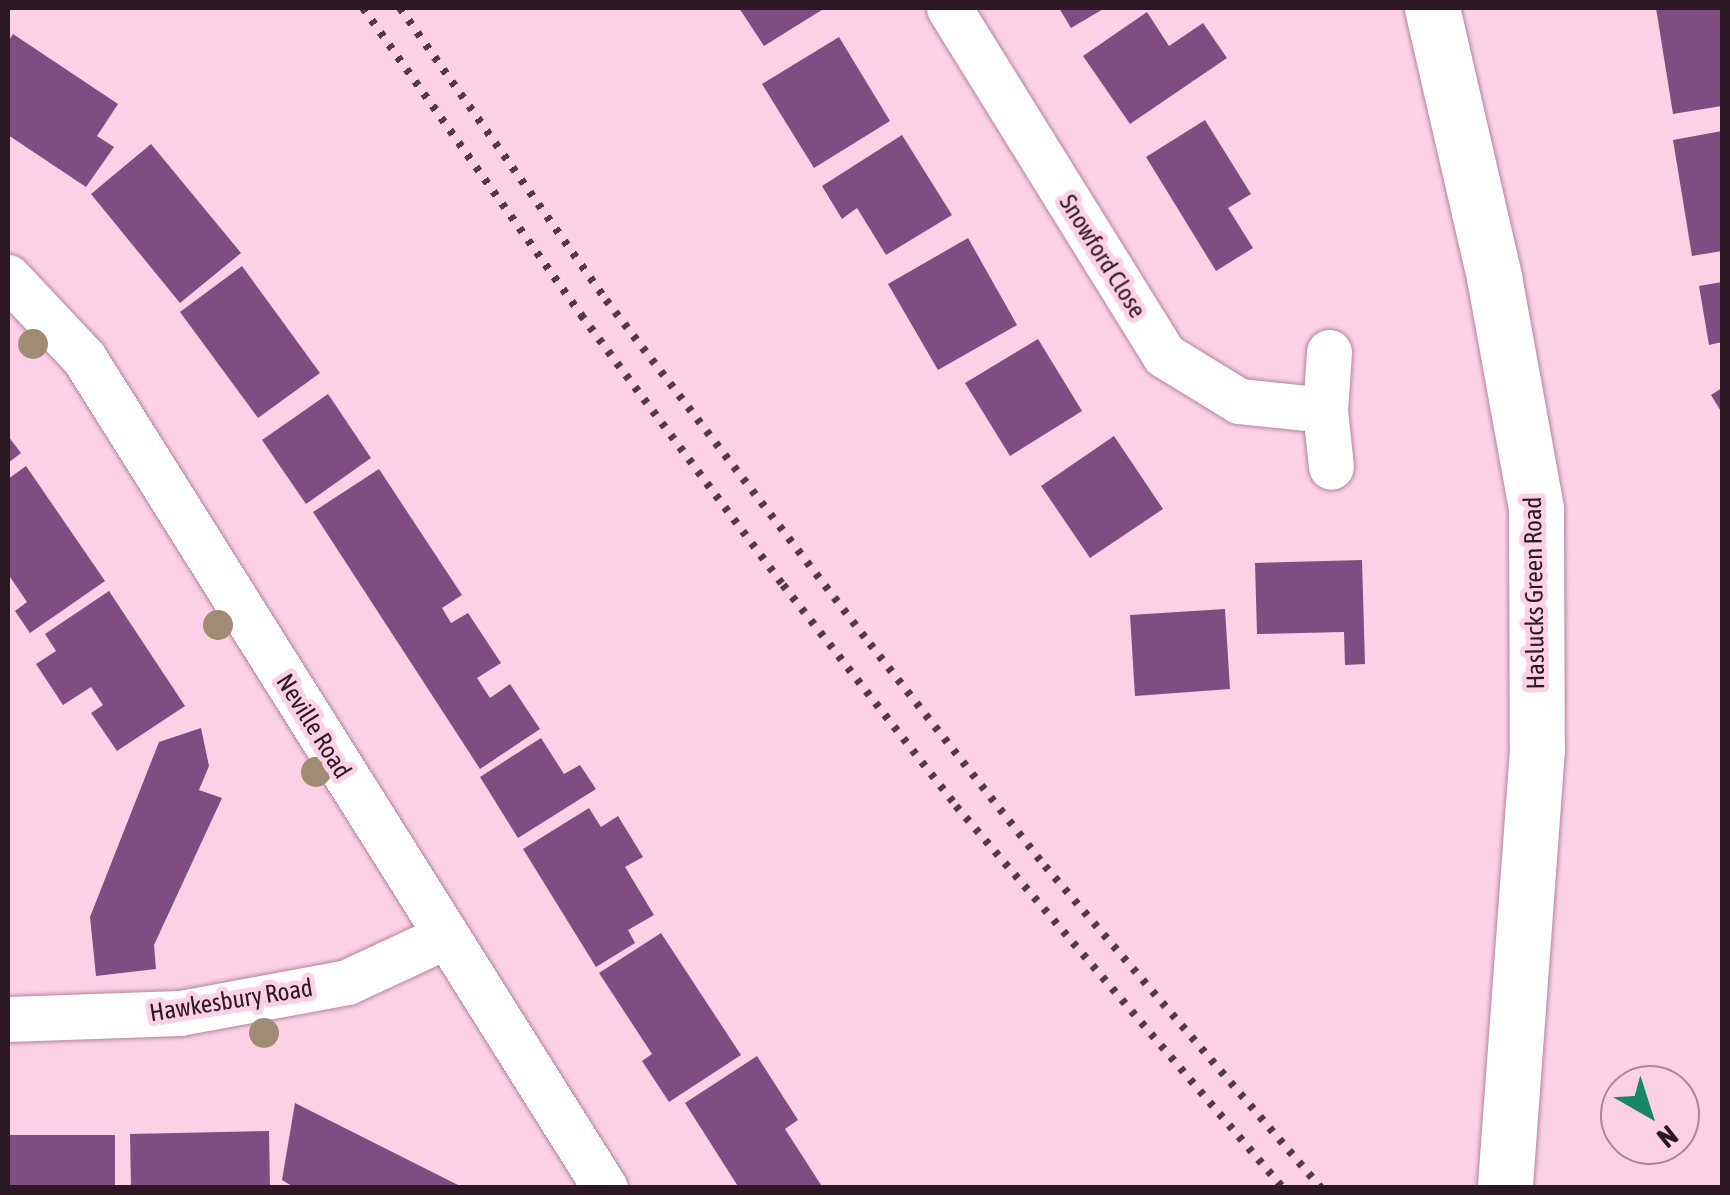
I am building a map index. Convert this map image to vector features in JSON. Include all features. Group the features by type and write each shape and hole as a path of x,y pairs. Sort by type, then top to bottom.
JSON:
{"street":[{"name":"Snowford Close","path":"949,8 1164,355 1239,402 1326,410"},
{"name":"Haslucks Green Road","path":"1432,8 1494,277 1536,509 1537,750 1505,1188"},
{"name":"Neville Road","path":"8,278 84,358 605,1188"},
{"path":"1329,352 1326,410 1331,467"},
{"name":"Hawkesbury Road","path":"8,1020 180,1013 347,982 444,937"}],"building":[{"path":"739,8 825,8 764,46"},
{"path":"1059,8 1105,8 1071,28"},
{"path":"1656,8 1722,8 1722,106 1673,114"},
{"path":"1147,12 1169,46 1203,23 1227,58 1130,124 1083,56"},
{"path":"13,34 118,104 97,136 114,147 86,187 8,135 8,42"},
{"path":"839,37 890,121 814,168 762,84"},
{"path":"1205,120 1251,194 1228,208 1253,248 1216,271 1146,157"},
{"path":"1722,131 1722,251 1692,256 1673,140"},
{"path":"902,135 952,215 886,255 857,208 842,219 822,186"},
{"path":"151,144 241,253 180,303 91,194"},
{"path":"968,238 1017,325 938,370 888,284"},
{"path":"242,266 320,373 258,418 180,312"},
{"path":"1722,282 1722,342 1709,345 1699,286"},
{"path":"1038,339 1082,411 1010,456 965,383"},
{"path":"1722,388 1722,413 1711,395"},
{"path":"328,394 371,458 306,504 262,440"},
{"path":"8,436 21,453 8,463"},
{"path":"1114,436 1163,509 1090,558 1041,486"},
{"path":"26,466 105,581 30,633 15,611 27,602 8,574 8,479"},
{"path":"379,469 462,595 442,608 451,623 468,613 501,663 477,678 490,698 510,684 540,729 480,769 313,512"},
{"path":"1362,560 1365,664 1345,665 1344,632 1257,634 1255,563"},
{"path":"109,591 185,706 117,751 91,713 103,705 91,687 63,705 36,664 56,651 45,634"},
{"path":"1225,609 1230,689 1135,696 1130,615"},
{"path":"201,728 209,766 199,790 222,798 154,945 156,969 96,976 90,917 159,742"},
{"path":"541,738 564,774 580,765 596,789 518,838 480,777"},
{"path":"589,808 601,827 618,816 643,857 625,867 654,915 628,930 635,943 596,967 523,849"},
{"path":"661,933 741,1055 669,1102 642,1061 652,1054 599,973"},
{"path":"757,1056 798,1120 785,1129 823,1188 739,1188 685,1103"},
{"path":"295,1103 458,1185 457,1188 295,1188 282,1180"},
{"path":"269,1131 270,1188 131,1188 130,1134"},
{"path":"8,1135 115,1135 115,1188 8,1188"}],"railway":[{"path":"363,8 581,315 783,585 956,806 1283,1188"},
{"path":"400,8 606,300 870,644 1045,866 1321,1188"}]}
